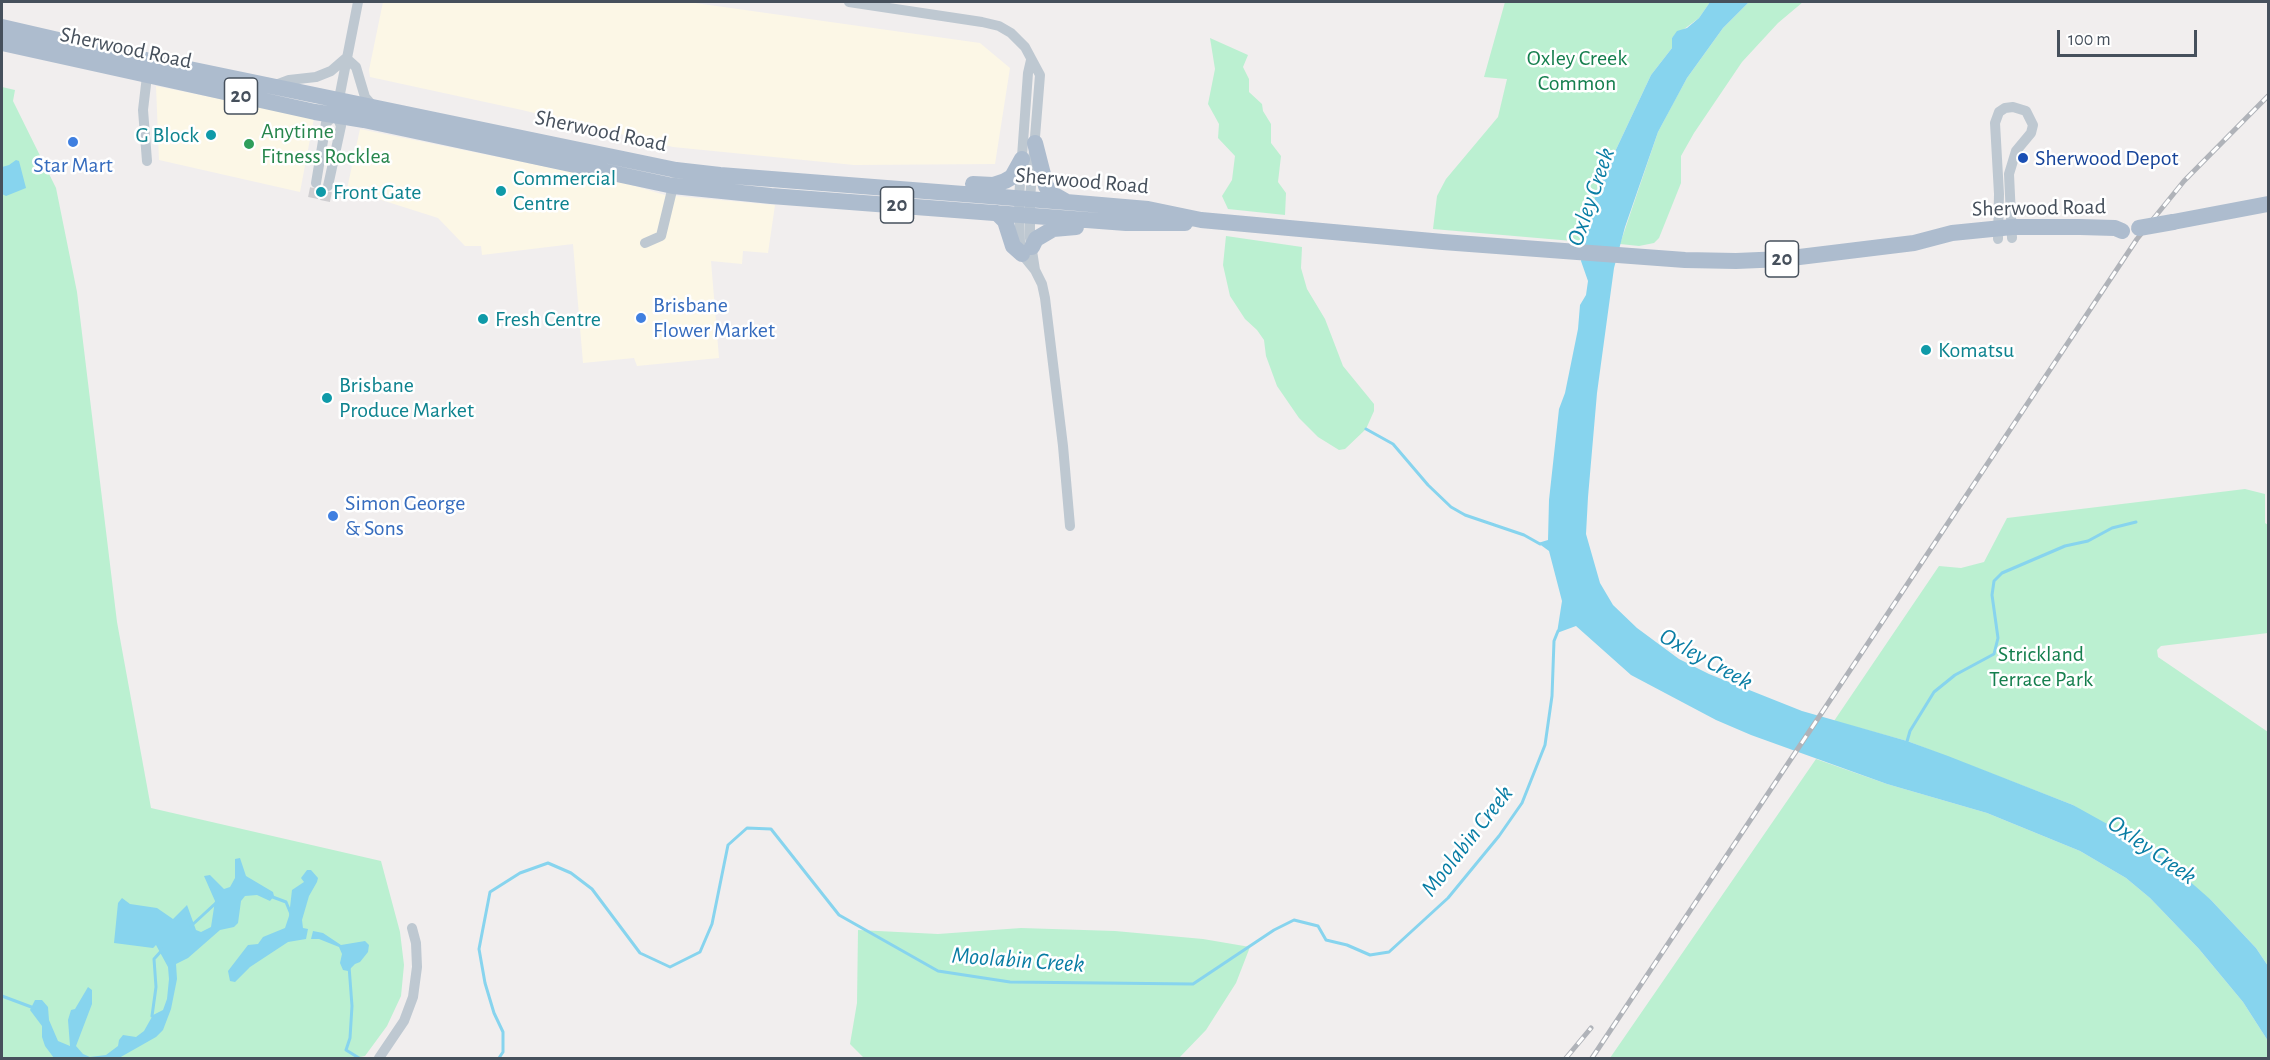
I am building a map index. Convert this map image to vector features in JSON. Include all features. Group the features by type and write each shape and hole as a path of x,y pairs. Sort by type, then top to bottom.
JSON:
{"main road":[{"name":"Sherwood Road","path":"2,27 273,86 337,107 771,196 997,213 1024,206 1066,202 1148,209 1201,220 1316,230 1685,260 1759,261 1921,242 1932,244 2005,233 2106,236 2122,231 2268,204"},
{"name":"Sherwood Road","path":"2,43 315,112 337,107 374,107 675,178 785,181 929,191 1024,206 1094,221 1159,224 1201,220"},
{"path":"1035,143 1046,186 1051,193 1066,202"},
{"path":"929,191 935,181 993,185 1005,181 1012,177 1022,159"},
{"path":"997,213 1005,221 1013,246 1027,251 1036,239 1053,229 1073,228 1094,221"}],"street":[{"path":"328,186 341,126 337,107 358,2"},
{"path":"849,2 999,26 1011,33 1025,47 1040,75 1035,143 1020,242 1027,251 1042,284 1063,446 1070,526"},
{"path":"141,58 147,76 144,94 147,161"},
{"path":"273,86 289,80 315,77 331,71 346,58"},
{"path":"346,58 356,67 365,97 374,107"},
{"path":"1024,206 1022,159 1028,73 1031,60"},
{"path":"2013,106 2026,111 2033,125 2031,134 2016,151 2011,167 2005,233 1995,123 1999,112 2013,106"},
{"path":"316,183 326,123 337,107"},
{"path":"645,243 661,236 675,178"},
{"path":"380,1057 404,1021 413,997 417,967 416,943 412,928"}],"shaded area":[{"path":"383,2 688,2 980,43 1010,68 995,164 854,165 673,147 522,110 370,77 369,70"},
{"path":"156,86 314,118 300,192 159,160"},
{"path":"360,129 621,182 665,195 775,205 768,253 743,251 742,264 711,261 719,358 637,366 634,358 583,363 573,244 482,255 481,246 465,246 438,218 347,189"}],"green space":[{"name":"Oxley Creek Common","path":"1505,2 1710,2 1699,18 1672,38 1672,48 1651,75 1597,190 1584,242 1433,229 1437,196 1446,179 1498,117 1507,79 1484,77"},
{"path":"1749,2 1803,2 1778,23 1742,62 1694,133 1681,156 1681,183 1659,238 1654,243 1639,246 1620,244 1658,132 1675,100 1687,78 1723,28"},
{"path":"1210,38 1248,55 1243,67 1249,79 1249,92 1262,104 1263,111 1271,124 1271,143 1281,156 1278,182 1286,193 1285,215 1228,209 1222,196 1232,180 1235,156 1218,138 1219,124 1208,104 1215,69"},
{"path":"2,87 15,90 13,101 56,188 77,292 117,622 151,808 381,861 400,932 404,965 401,996 387,1026 365,1056 355,1058 2,1058"},
{"path":"1226,236 1302,247 1301,268 1307,289 1325,319 1343,366 1374,404 1374,411 1366,429 1345,449 1339,450 1318,437 1299,418 1277,386 1266,356 1264,340 1245,319 1230,296 1223,265"},
{"name":"Strickland Terrace Park","path":"2245,489 2265,494 2265,523 2268,525 2268,633 2161,646 2157,650 2158,657 2268,732 2268,966 2256,948 2211,900 2073,805 1907,741 1834,721 1939,566 1961,568 1984,562 2007,518"},
{"path":"1816,759 1887,784 1987,813 2080,851 2126,878 2150,898 2199,949 2243,1002 2268,1041 2268,1058 1610,1058"},
{"path":"1021,928 1115,931 1203,939 1250,947 1236,983 1206,1030 1179,1058 864,1058 850,1044 857,1003 858,930 938,934"}],"water":[{"name":"Oxley Creek","path":"1710,2 1749,2 1723,28 1687,78 1658,132 1625,227 1614,268 1597,393 1586,534 1600,583 1613,605 1637,628 1679,659 1709,674 1802,711 1907,741 2073,805 2154,850 2211,900 2256,948 2268,966 2268,1041 2243,1002 2199,949 2150,898 2126,878 2080,851 1987,813 1887,784 1751,735 1716,720 1631,675 1576,626 1557,633 1562,601 1549,551 1538,543 1548,540 1549,500 1559,409 1565,393 1578,329 1580,305 1586,295 1588,281 1581,261 1584,242 1597,190 1651,75 1672,48 1672,38 1677,31 1687,28 1699,18"},
{"path":"16,160 19,161 26,188 6,196 2,194 2,167"},
{"path":"240,858 246,876 273,892 274,896 270,901 257,895 245,896 241,901 238,923 234,927 220,930 188,958 176,964 177,979 171,1009 163,1030 156,1037 119,1058 54,1058 45,1046 42,1026 30,1010 35,1000 42,1000 48,1007 49,1020 58,1041 70,1046 68,1020 71,1010 75,1009 88,987 92,990 92,1004 76,1046 83,1054 90,1057 106,1055 118,1046 123,1035 136,1037 144,1031 153,1015 163,1010 167,999 168,967 156,945 153,948 114,943 118,903 122,898 130,904 157,908 173,919 187,905 196,930 201,932 211,927 215,901 204,876 210,875 224,889 230,887 235,878 235,859"},
{"path":"307,870 311,870 318,878 309,896 302,920 303,928 308,929 306,939 288,942 250,967 235,982 230,981 228,971 248,945 258,944 263,937 285,928 292,890 304,882 301,878"},
{"path":"313,931 323,933 341,945 365,941 369,945 368,952 348,971 343,970 339,947 319,939 311,939"}],"waterway":[{"path":"1366,429 1393,444 1428,485 1451,507 1465,515 1524,535 1540,544"},
{"path":"1906,745 1910,731 1934,692 1955,675 1994,654 1998,638 1992,595 1994,581 2002,573 2065,546 2088,541 2112,528 2136,522"},
{"name":"Moolabin Creek","path":"499,1058 503,1052 503,1032 494,1013 485,983 479,949 490,892 520,873 548,863 571,873 592,889 640,953 670,967 700,952 712,924 728,845 747,828 771,829 839,915 938,971 1010,982 1193,984 1274,930 1294,920 1318,926 1326,940 1347,945 1370,955 1389,952 1448,898 1499,836 1522,803 1545,745 1552,696 1554,641 1558,631"},
{"name":"Moolabin Creek","path":"270,896 286,902 291,914"},
{"name":"Moolabin Creek","path":"191,926 217,902"},
{"name":"Moolabin Creek","path":"152,1016 156,987 154,959 163,949"},
{"name":"Moolabin Creek","path":"349,966 352,1006 350,1038 346,1050 359,1058"},
{"name":"Moolabin Creek","path":"2,996 34,1008"}],"tunnel":[{"path":"313,198 316,183"},
{"path":"325,201 328,186"}],"railway":[{"path":"1592,1058 2137,239 2184,181 2268,96"},
{"path":"1566,1058 1591,1028"}],"place":[{"name":"G Block","path":"211,135"},
{"name":"Star Mart","path":"73,142"},
{"name":"Anytime Fitness Rocklea","path":"249,144"},
{"name":"Sherwood Depot","path":"2023,158"},
{"name":"Commercial Centre","path":"501,191"},
{"name":"Front Gate","path":"321,192"},
{"name":"Brisbane Flower Market","path":"641,318"},
{"name":"Fresh Centre","path":"483,319"},
{"name":"Komatsu","path":"1926,350"},
{"name":"Brisbane Produce Market","path":"327,398"},
{"name":"Simon George & Sons","path":"333,516"}]}
